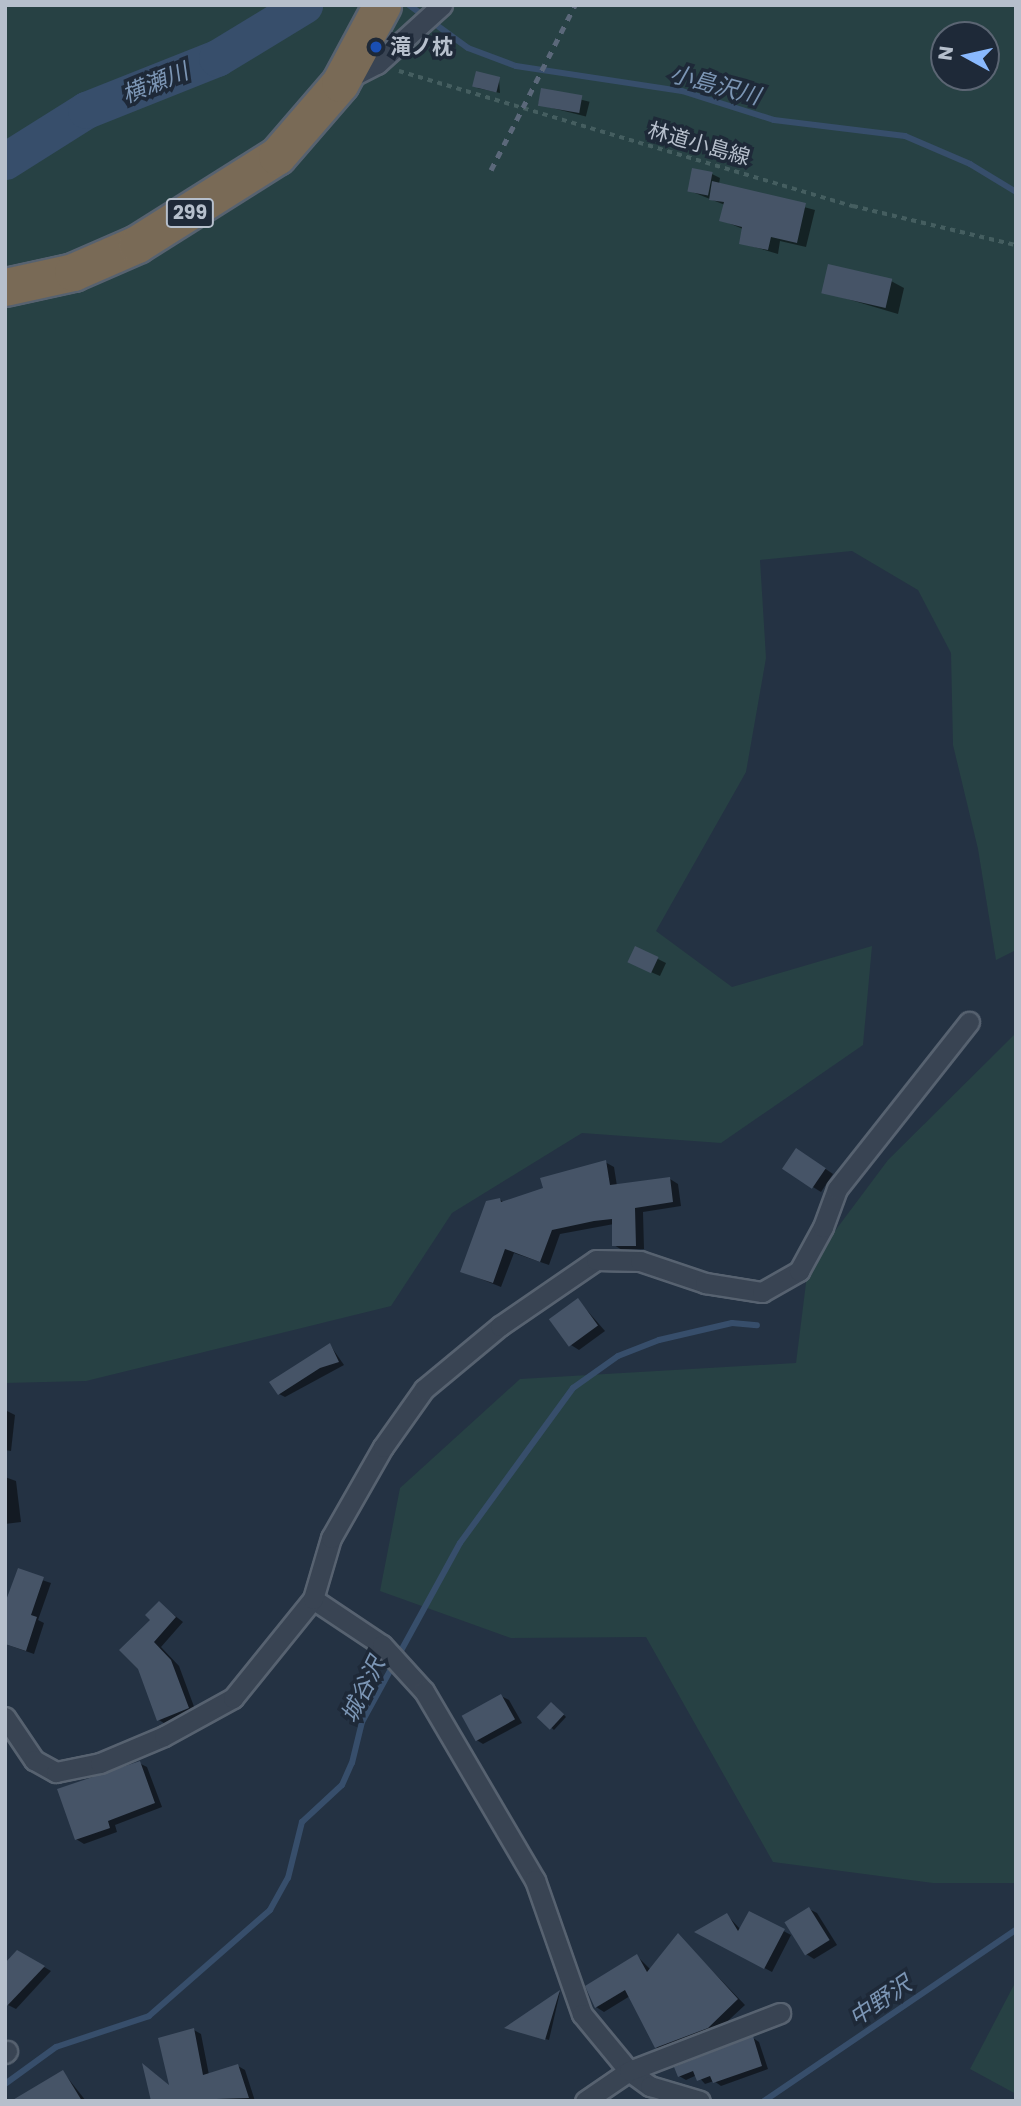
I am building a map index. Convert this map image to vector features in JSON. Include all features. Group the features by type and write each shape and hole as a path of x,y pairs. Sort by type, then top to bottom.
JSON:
{"highway":[{"name":"299","path":"5,287 73,272 137,244 204,205 278,156 340,83 376,33"}],"street":[{"path":"376,33 405,38 442,5"},
{"path":"5,1717 34,1760 46,1768 68,1771 100,1763 164,1736 233,1698 317,1601 331,1538 383,1447 424,1389 500,1326 596,1260 640,1261 705,1283 762,1292 799,1271 823,1227 837,1189 969,1023"},
{"path":"317,1601 382,1645 424,1691 535,1880 582,2014 629,2071 650,2085 700,2101"},
{"path":"585,2101 629,2071 779,2012"}],"path":[{"name":"林道小島線","path":"376,33 853,206 1016,245"}],"green space":[{"path":"5,5 1016,5 1016,950 996,960 978,849 953,745 951,653 918,590 852,551 760,560 766,658 746,772 656,931 732,987 872,946 863,1045 721,1143 582,1133 452,1213 391,1306 86,1381 5,1383"},
{"path":"1016,1033 1016,1883 933,1883 773,1862 646,1637 511,1638 380,1591 400,1488 520,1379 796,1363 808,1267 888,1160"},
{"path":"1016,1981 1016,2094 970,2069"}],"building":[{"path":"476,71 500,77 496,93 472,87"},
{"path":"541,88 582,95 579,113 538,106"},
{"path":"692,168 713,172 708,196 687,192"},
{"path":"712,181 806,203 797,243 771,237 768,250 739,244 742,227 719,221 724,202 709,200"},
{"path":"828,264 892,279 886,308 821,293"},
{"path":"635,946 659,957 651,973 627,962"},
{"path":"796,1148 826,1168 812,1189 782,1169"},
{"path":"606,1160 610,1185 670,1177 673,1202 635,1208 636,1246 612,1246 612,1219 594,1221 552,1230 540,1262 505,1249 493,1283 460,1272 486,1201 500,1198 501,1202 543,1188 540,1178"},
{"path":"578,1298 598,1326 569,1347 549,1319"},
{"path":"330,1343 339,1362 320,1368 278,1395 269,1382"},
{"path":"18,1568 44,1577 31,1615 37,1617 26,1651 5,1644 5,1603"},
{"path":"159,1601 176,1617 154,1642 171,1660 189,1708 157,1721 138,1669 119,1650 150,1620 145,1615"},
{"path":"501,1694 515,1719 476,1741 462,1716"},
{"path":"551,1702 564,1714 550,1730 537,1717"},
{"path":"140,1761 155,1803 108,1821 110,1828 75,1840 57,1789"},
{"path":"809,1907 830,1940 805,1955 784,1922"},
{"path":"749,1911 785,1929 764,1969 694,1932 727,1913 738,1931"},
{"path":"678,1933 738,1999 708,2028 655,2048 625,1990 595,2008 585,1986 637,1954 647,1972"},
{"path":"17,1950 45,1966 5,2008 5,1963"},
{"path":"560,1990 545,2040 504,2028"},
{"path":"194,2028 203,2075 238,2064 249,2098 151,2101 142,2063 169,2085 158,2038"},
{"path":"753,2036 762,2066 713,2083 710,2076 697,2081 693,2071 678,2077 674,2067"},
{"path":"63,2070 82,2101 11,2101"}],"waterway":[{"name":"横瀬川","path":"5,161 86,110 217,58 304,5"},
{"name":"小島沢川","path":"409,5 468,48 516,66 682,91 774,120 905,136 970,164 1016,192"},
{"name":"城谷沢","path":"5,2084 56,2047 149,2016 270,1910 288,1878 302,1822 342,1785 352,1763 362,1722 460,1543 573,1388 618,1356 659,1340 732,1323 757,1325"},
{"name":"中野沢","path":"764,2101 1016,1930"}],"railway":[{"path":"491,170 575,5"}],"place":[{"name":"滝ノ枕","path":"376,47"}]}
